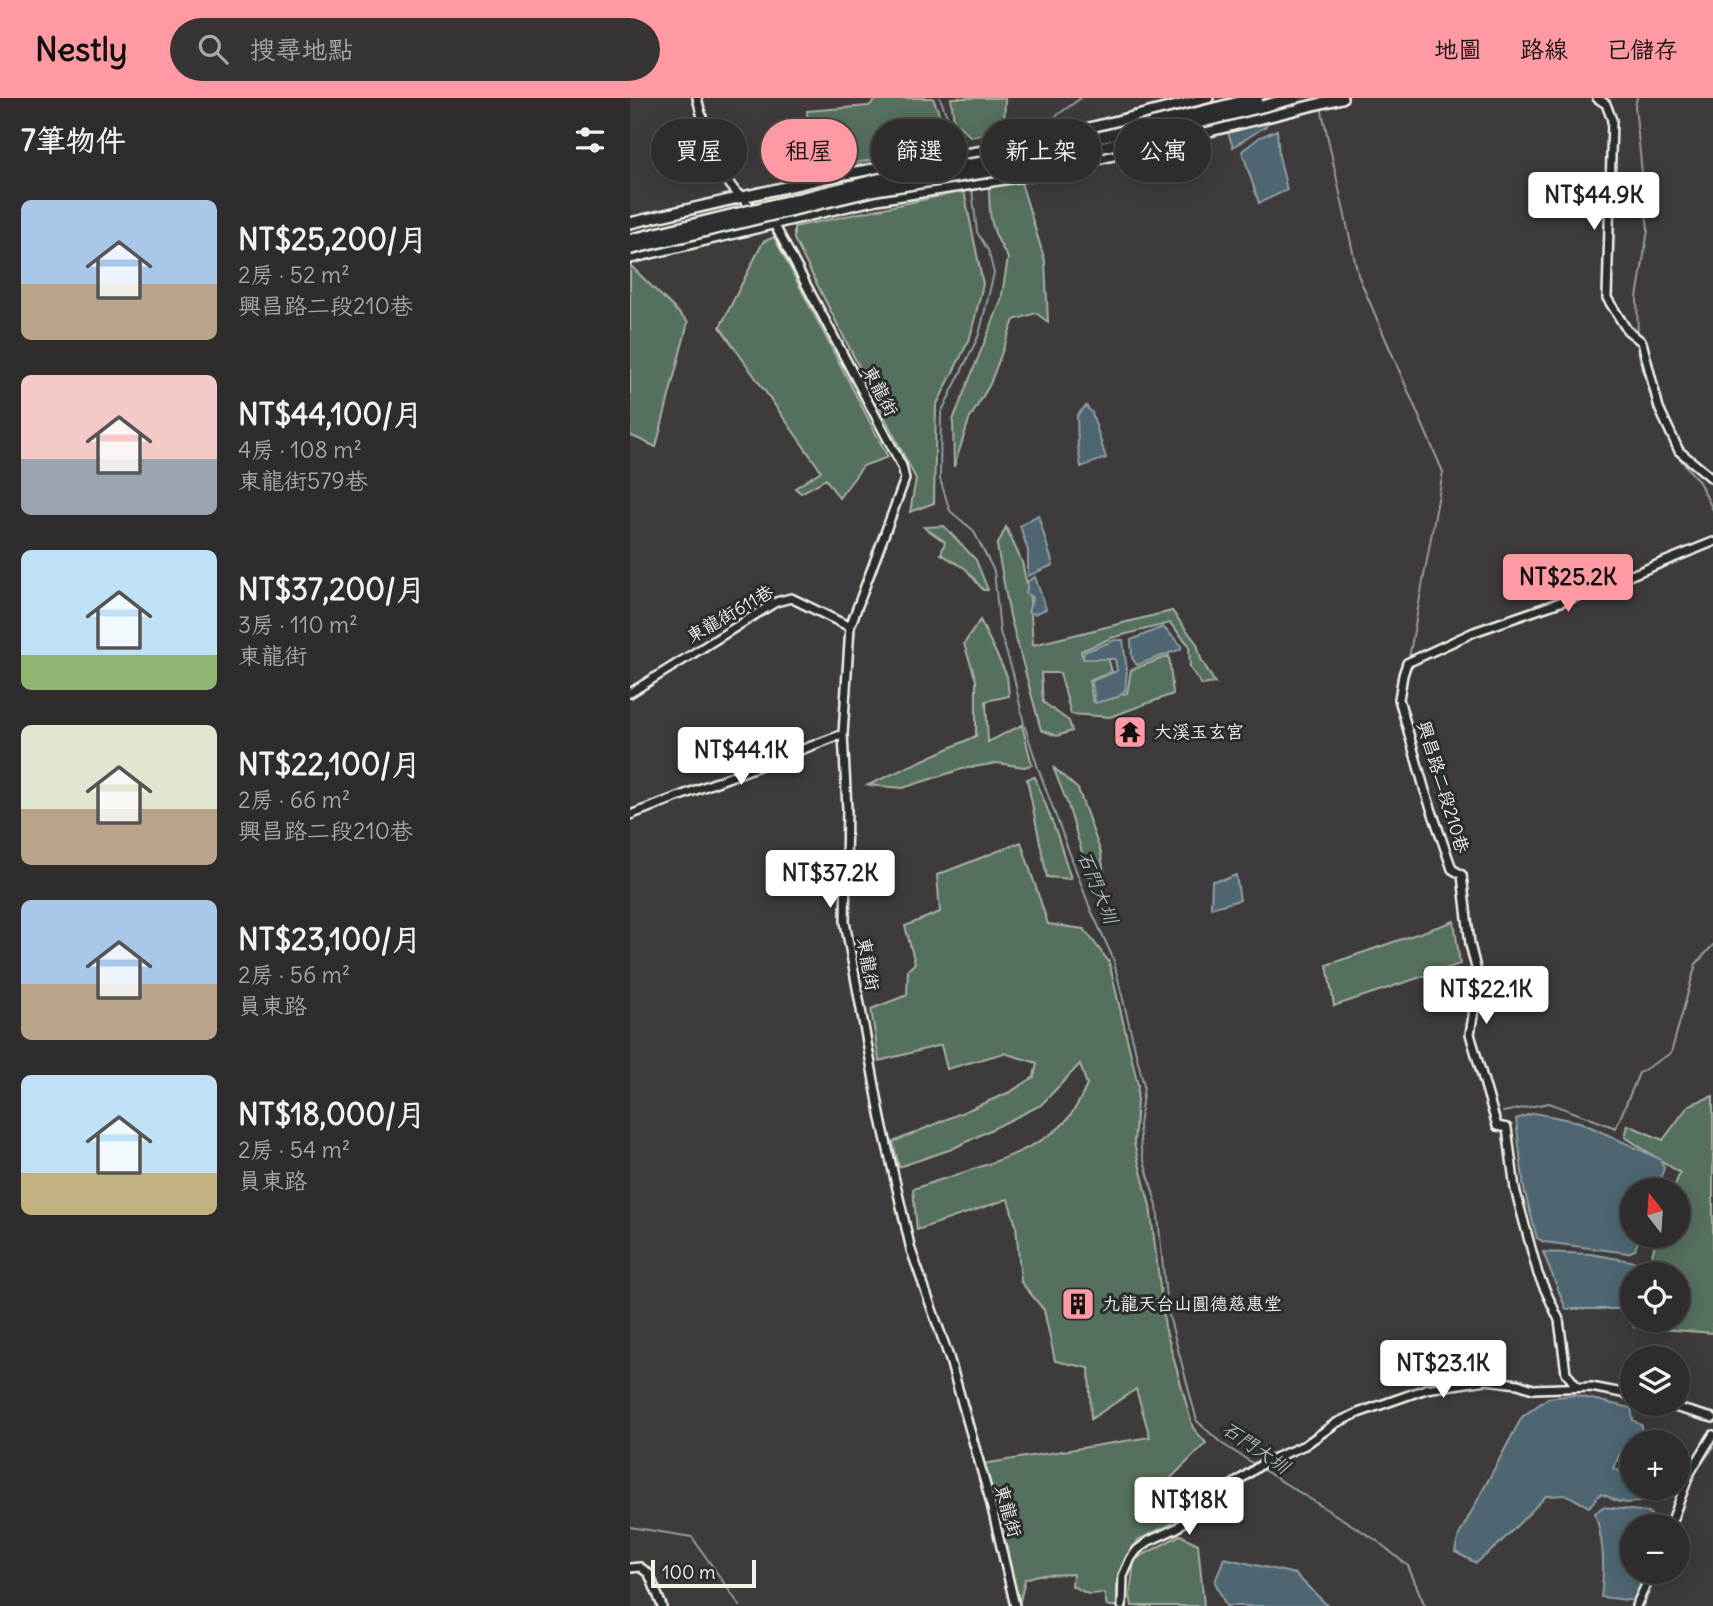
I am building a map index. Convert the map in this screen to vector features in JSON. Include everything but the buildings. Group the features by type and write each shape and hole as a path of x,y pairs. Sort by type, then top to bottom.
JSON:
{"highway":[{"path":"630,240 876,180 1028,155 1257,98"},
{"path":"630,249 879,190 1031,165 1295,98"}],"main road":[{"path":"630,223 838,174 1026,144 1208,98"},
{"path":"630,258 877,199 1037,174 1342,98"}],"street":[{"path":"697,98 724,179 739,198 774,223"},
{"path":"1597,98 1605,104 1612,120 1607,298 1628,330 1638,339 1659,408 1679,451 1713,479"},
{"name":"東龍街","path":"774,223 902,466 905,479 850,627 843,734 847,809 845,922 881,1119 911,1250 948,1357 990,1500 1015,1606"},
{"name":"興昌路二段210巷","path":"1577,1387 1566,1373 1559,1320 1538,1274 1518,1201 1507,1128 1497,1126 1470,1034 1479,980 1471,944 1462,875 1452,869 1425,791 1399,699 1403,675 1410,662 1475,632 1592,591 1713,542"},
{"name":"東龍街611巷","path":"630,693 776,602 791,598 850,627"},
{"path":"630,814 843,734"},
{"path":"1122,1606 1123,1576 1130,1558 1137,1550 1149,1541 1177,1528 1195,1511 1265,1462 1305,1445 1336,1423 1358,1413 1426,1389 1486,1380 1518,1384 1532,1389 1591,1387 1620,1393"},
{"path":"1690,1412 1713,1418"},
{"path":"1675,1514 1690,1473 1713,1435"},
{"path":"630,1568 640,1567 649,1574 662,1606"},
{"path":"1636,1606 1646,1584"}],"green space":[{"path":"878,98 933,98 941,119 871,119 871,160 857,163 857,119 807,119 807,111 869,106"},
{"path":"951,98 1005,98 1004,119 981,119 981,135 971,137 967,133 967,119 954,119"},
{"path":"1021,182 1045,261 1048,322 1036,313 1014,320 990,384 969,420 954,467 953,420 1001,301 1008,258 992,224 989,187"},
{"path":"964,191 983,284 970,338 936,406 934,503 910,512 916,479 794,239 794,227"},
{"path":"774,237 888,457 863,466 839,498 826,479 801,493 795,488 821,471 720,327 763,242"},
{"path":"630,265 688,322 656,447 630,435"},
{"path":"944,526 976,560 988,590 983,590 966,569 941,554 945,542 924,527"},
{"path":"1006,527 1022,562 1030,599 1033,645 1172,611 1197,644 1201,659 1215,683 1202,685 1190,668 1189,645 1170,623 1111,638 1081,651 1082,656 1108,658 1112,672 1089,681 1093,701 1127,693 1131,670 1169,656 1173,694 1110,717 1071,714 1060,673 1041,673 1043,702 1069,721 1072,731 1057,736 1041,730 1010,616 997,546"},
{"path":"980,620 1007,676 1009,696 986,701 988,742 1022,725 1032,765 1024,767 997,763 962,769 903,788 868,785 976,736 976,680 964,644"},
{"path":"1053,767 1078,789 1101,853 1104,874 1089,876 1068,805"},
{"path":"1035,777 1071,879 1047,877 1027,779"},
{"path":"1021,842 1048,924 1084,929 1109,962 1138,1085 1134,1144 1150,1206 1165,1327 1193,1428 1206,1443 1165,1484 1163,1514 1179,1520 1138,1540 1117,1580 1117,1606 1107,1606 1104,1593 1088,1594 1072,1586 1073,1574 1038,1575 1025,1579 1019,1606 982,1464 1150,1437 1136,1389 1091,1419 1089,1368 1055,1361 1044,1310 1021,1282 1016,1226 1008,1199 917,1230 913,1189 1014,1154 1051,1134 1072,1113 1087,1085 1080,1064 1041,1105 952,1149 899,1167 893,1142 1010,1092 1034,1077 1037,1063 1004,1053 947,1069 941,1045 879,1061 871,1009 907,995 908,970 915,963 905,926 940,912 937,875"},
{"path":"1454,921 1460,964 1334,1006 1327,965"},
{"path":"1713,1096 1713,1333 1690,1331 1690,1262 1650,1262 1654,1248 1690,1248 1690,1178 1678,1178 1680,1173 1625,1137 1628,1125 1663,1140 1689,1105"},
{"path":"1180,1535 1198,1544 1204,1606 1132,1606 1130,1595 1134,1560"}],"water":[{"path":"1266,122 1266,126 1233,147 1227,130"},
{"path":"1277,130 1279,156 1287,190 1259,203 1242,151 1260,137"},
{"path":"1086,406 1092,413 1106,458 1081,467 1077,415"},
{"path":"1038,515 1053,565 1028,576 1028,551 1020,526"},
{"path":"1035,577 1046,609 1035,614 1028,612 1033,597 1026,593 1028,581"},
{"path":"1163,627 1181,645 1181,649 1137,665 1132,658 1131,640"},
{"path":"1115,640 1123,640 1127,671 1125,690 1118,697 1095,703 1092,681 1117,671 1115,659 1083,659 1084,652"},
{"path":"1236,875 1240,900 1211,908 1212,881"},
{"path":"1534,1113 1580,1122 1660,1159 1664,1168 1660,1178 1620,1178 1620,1248 1636,1248 1635,1250 1628,1253 1544,1242 1537,1238 1524,1189 1516,1119"},
{"path":"1543,1252 1590,1254 1637,1262 1620,1262 1620,1307 1617,1309 1566,1309"},
{"path":"1574,1395 1620,1405 1620,1416 1632,1416 1633,1420 1642,1426 1642,1430 1620,1430 1620,1455 1613,1468 1620,1472 1620,1500 1643,1500 1627,1503 1600,1494 1589,1507 1567,1495 1546,1496 1497,1546 1476,1563 1455,1552 1459,1535 1522,1417 1548,1398"},
{"path":"1603,1507 1650,1514 1620,1514 1620,1584 1640,1584 1635,1601 1601,1597 1603,1555 1595,1513"},
{"path":"1224,1558 1295,1574 1328,1606 1226,1606 1215,1582"}],"waterway":[{"name":"石門大圳","path":"940,98 948,119"},
{"path":"1052,119 1081,98"},
{"path":"1637,98 1635,106 1648,230 1637,298 1638,336"},
{"path":"1321,107 1358,275 1443,472 1409,658"},
{"name":"石門大圳","path":"972,189 977,232 988,250 994,273 979,335 941,413 940,479 950,511 973,530 994,571 1000,632 1013,673 1024,724 1090,908 1113,958 1144,1086 1139,1126 1141,1150 1157,1206 1167,1308 1197,1421 1221,1443 1257,1466"},
{"path":"1638,341 1641,364 1653,400"},
{"path":"1666,431 1673,450 1699,482 1713,510"},
{"path":"1503,1112 1549,1103 1616,1128 1639,1073 1671,1053 1696,964 1713,945"},
{"path":"1680,1514 1695,1473 1713,1448"},
{"name":"石門大圳","path":"1262,1469 1376,1540 1408,1566 1425,1606"},
{"path":"630,1527 692,1537 740,1606"},
{"path":"1643,1606 1653,1584"}],"place":[{"name":"大溪玉玄宮","path":"1130,732"},
{"name":"九龍天台山圓德慈惠堂","path":"1078,1304"}]}
